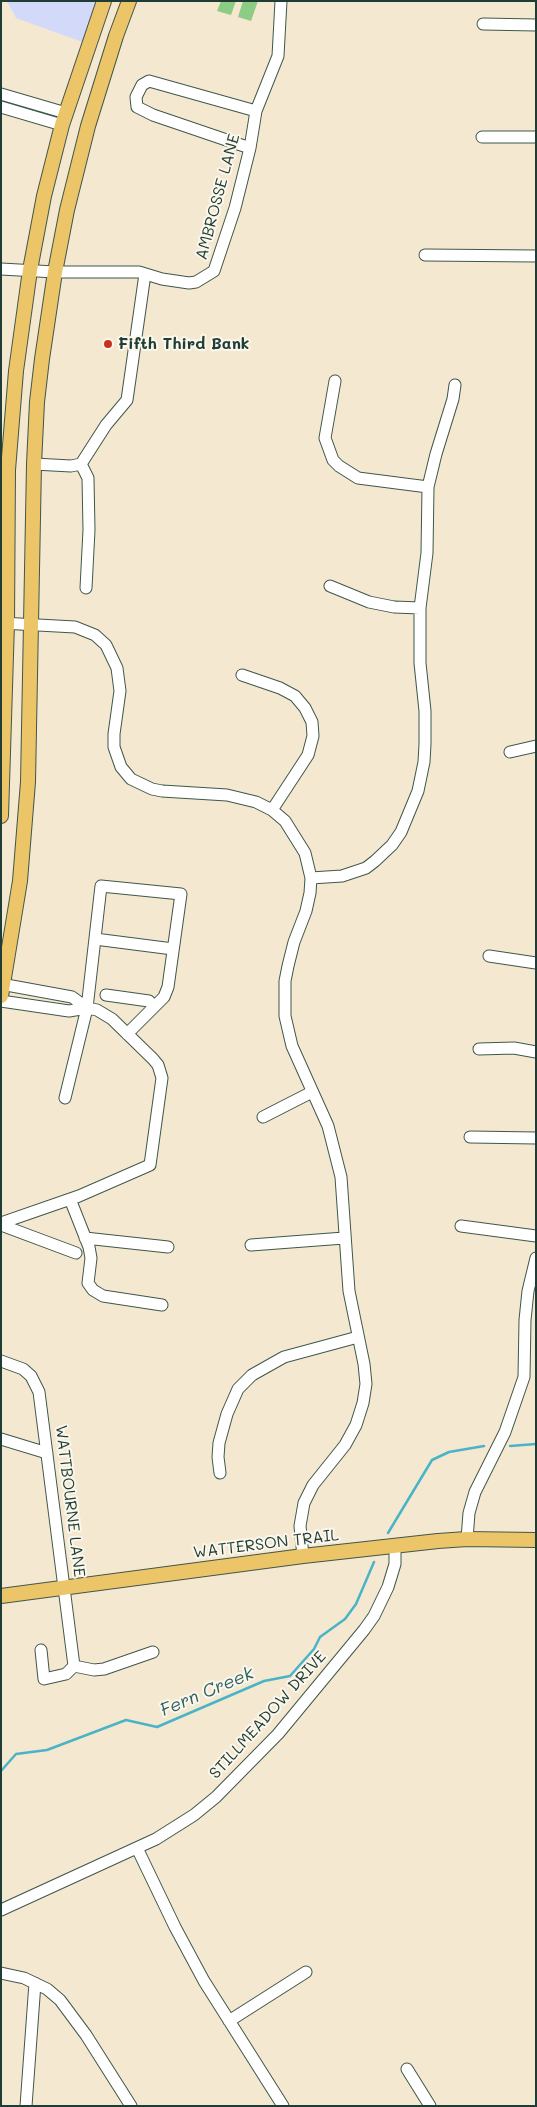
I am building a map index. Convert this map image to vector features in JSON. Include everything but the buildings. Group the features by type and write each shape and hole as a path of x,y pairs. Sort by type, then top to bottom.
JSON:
{"main road":[{"path":"1,816 8,470 16,371 30,270 44,196 64,119 104,1"},
{"path":"2,988 20,881 28,782 34,464 37,402 54,272 66,210 88,126 129,1"},
{"name":"WATTERSON TRAIL","path":"1,1596 303,1556 395,1546 467,1539 536,1540"}],"street":[{"name":"AMBROSSE LANE","path":"1,268 54,272 139,272 162,279 189,283 196,282 214,271 235,208 250,148 256,111 278,56 280,1"},
{"path":"483,24 536,24"},
{"path":"250,148 153,115 137,107 136,96 142,85 149,81 256,111"},
{"path":"1,94 64,119"},
{"path":"1,107 64,119"},
{"path":"482,137 536,137"},
{"path":"425,255 536,256"},
{"path":"34,464 72,466 82,464 106,424 127,400 144,274"},
{"path":"335,380 325,438 333,460 344,470 358,478 428,487"},
{"path":"311,878 342,876 366,868 376,861 392,845 401,832 414,804 422,775 425,744 425,712 420,664 420,608 427,553 428,487 453,399 455,385"},
{"path":"82,464 88,478 89,530 86,588"},
{"path":"330,586 369,602 394,607 420,608"},
{"path":"4,623 75,627 95,635 106,645 115,660 119,678 120,691 114,747 122,767 131,779 152,789 162,791 240,797 272,810 285,821 301,844 311,878 306,911 294,942 288,966 284,1006 292,1046 328,1126 341,1178 349,1290 364,1364 366,1384 361,1413 345,1445 313,1485 304,1503 300,1526 303,1556"},
{"path":"242,675 280,688 295,696 305,708 312,722 313,736 311,749 272,810"},
{"path":"510,752 536,746"},
{"path":"65,1098 87,1008 101,886 181,894 168,987 164,997 127,1034"},
{"path":"95,939 173,949"},
{"path":"489,956 536,963"},
{"path":"2,988 72,997 87,1008"},
{"path":"106,995 149,1001 154,1007"},
{"path":"1,1000 69,1011 87,1008 97,1010 112,1019 153,1059 161,1072 162,1078 150,1165 70,1199 1,1224"},
{"path":"479,1049 514,1048 536,1052"},
{"path":"263,1117 312,1092"},
{"path":"470,1137 536,1138"},
{"path":"70,1199 85,1238 90,1258 88,1283 93,1290 103,1296 162,1305"},
{"path":"1,1224 76,1253"},
{"path":"461,1226 536,1236"},
{"path":"85,1238 168,1248"},
{"path":"251,1244 344,1238"},
{"path":"467,1539 469,1513 475,1492 505,1432 524,1377 525,1320 528,1291 536,1258"},
{"path":"220,1473 219,1443 227,1414 238,1389 252,1375 284,1357 358,1338"},
{"name":"WATTBOURNE LANE","path":"1,1361 23,1369 37,1385 74,1666"},
{"path":"1,1439 47,1453"},
{"name":"STILLMEADOW DRIVE","path":"1,1910 137,1848 173,1829 216,1797 278,1734 374,1616 384,1598 395,1564 395,1546"},
{"path":"41,1650 44,1679 58,1678 66,1674 74,1666 94,1670 104,1669 153,1652"},
{"path":"137,1848 174,1927 229,2021 283,2106"},
{"path":"229,2021 306,1972"},
{"path":"1,1973 20,1976 54,1994 67,2008 131,2106"},
{"path":"26,2106 35,1983"},
{"path":"407,2069 430,2106"}],"shaded area":[{"path":"7,1 104,1 88,44 16,18"}],"green space":[{"path":"221,1 236,1 231,15 217,11"},
{"path":"243,1 258,1 251,21 238,17"}],"waterway":[{"name":"Fern Creek","path":"510,1446 536,1444"},
{"name":"Fern Creek","path":"388,1533 432,1460 449,1452 484,1446"},
{"name":"Fern Creek","path":"1,1771 16,1754 47,1750 126,1720 157,1727 264,1681 290,1676 314,1649 320,1637 345,1619 356,1604 374,1562"}],"place":[{"name":"Fifth Third Bank","path":"108,344"}]}
